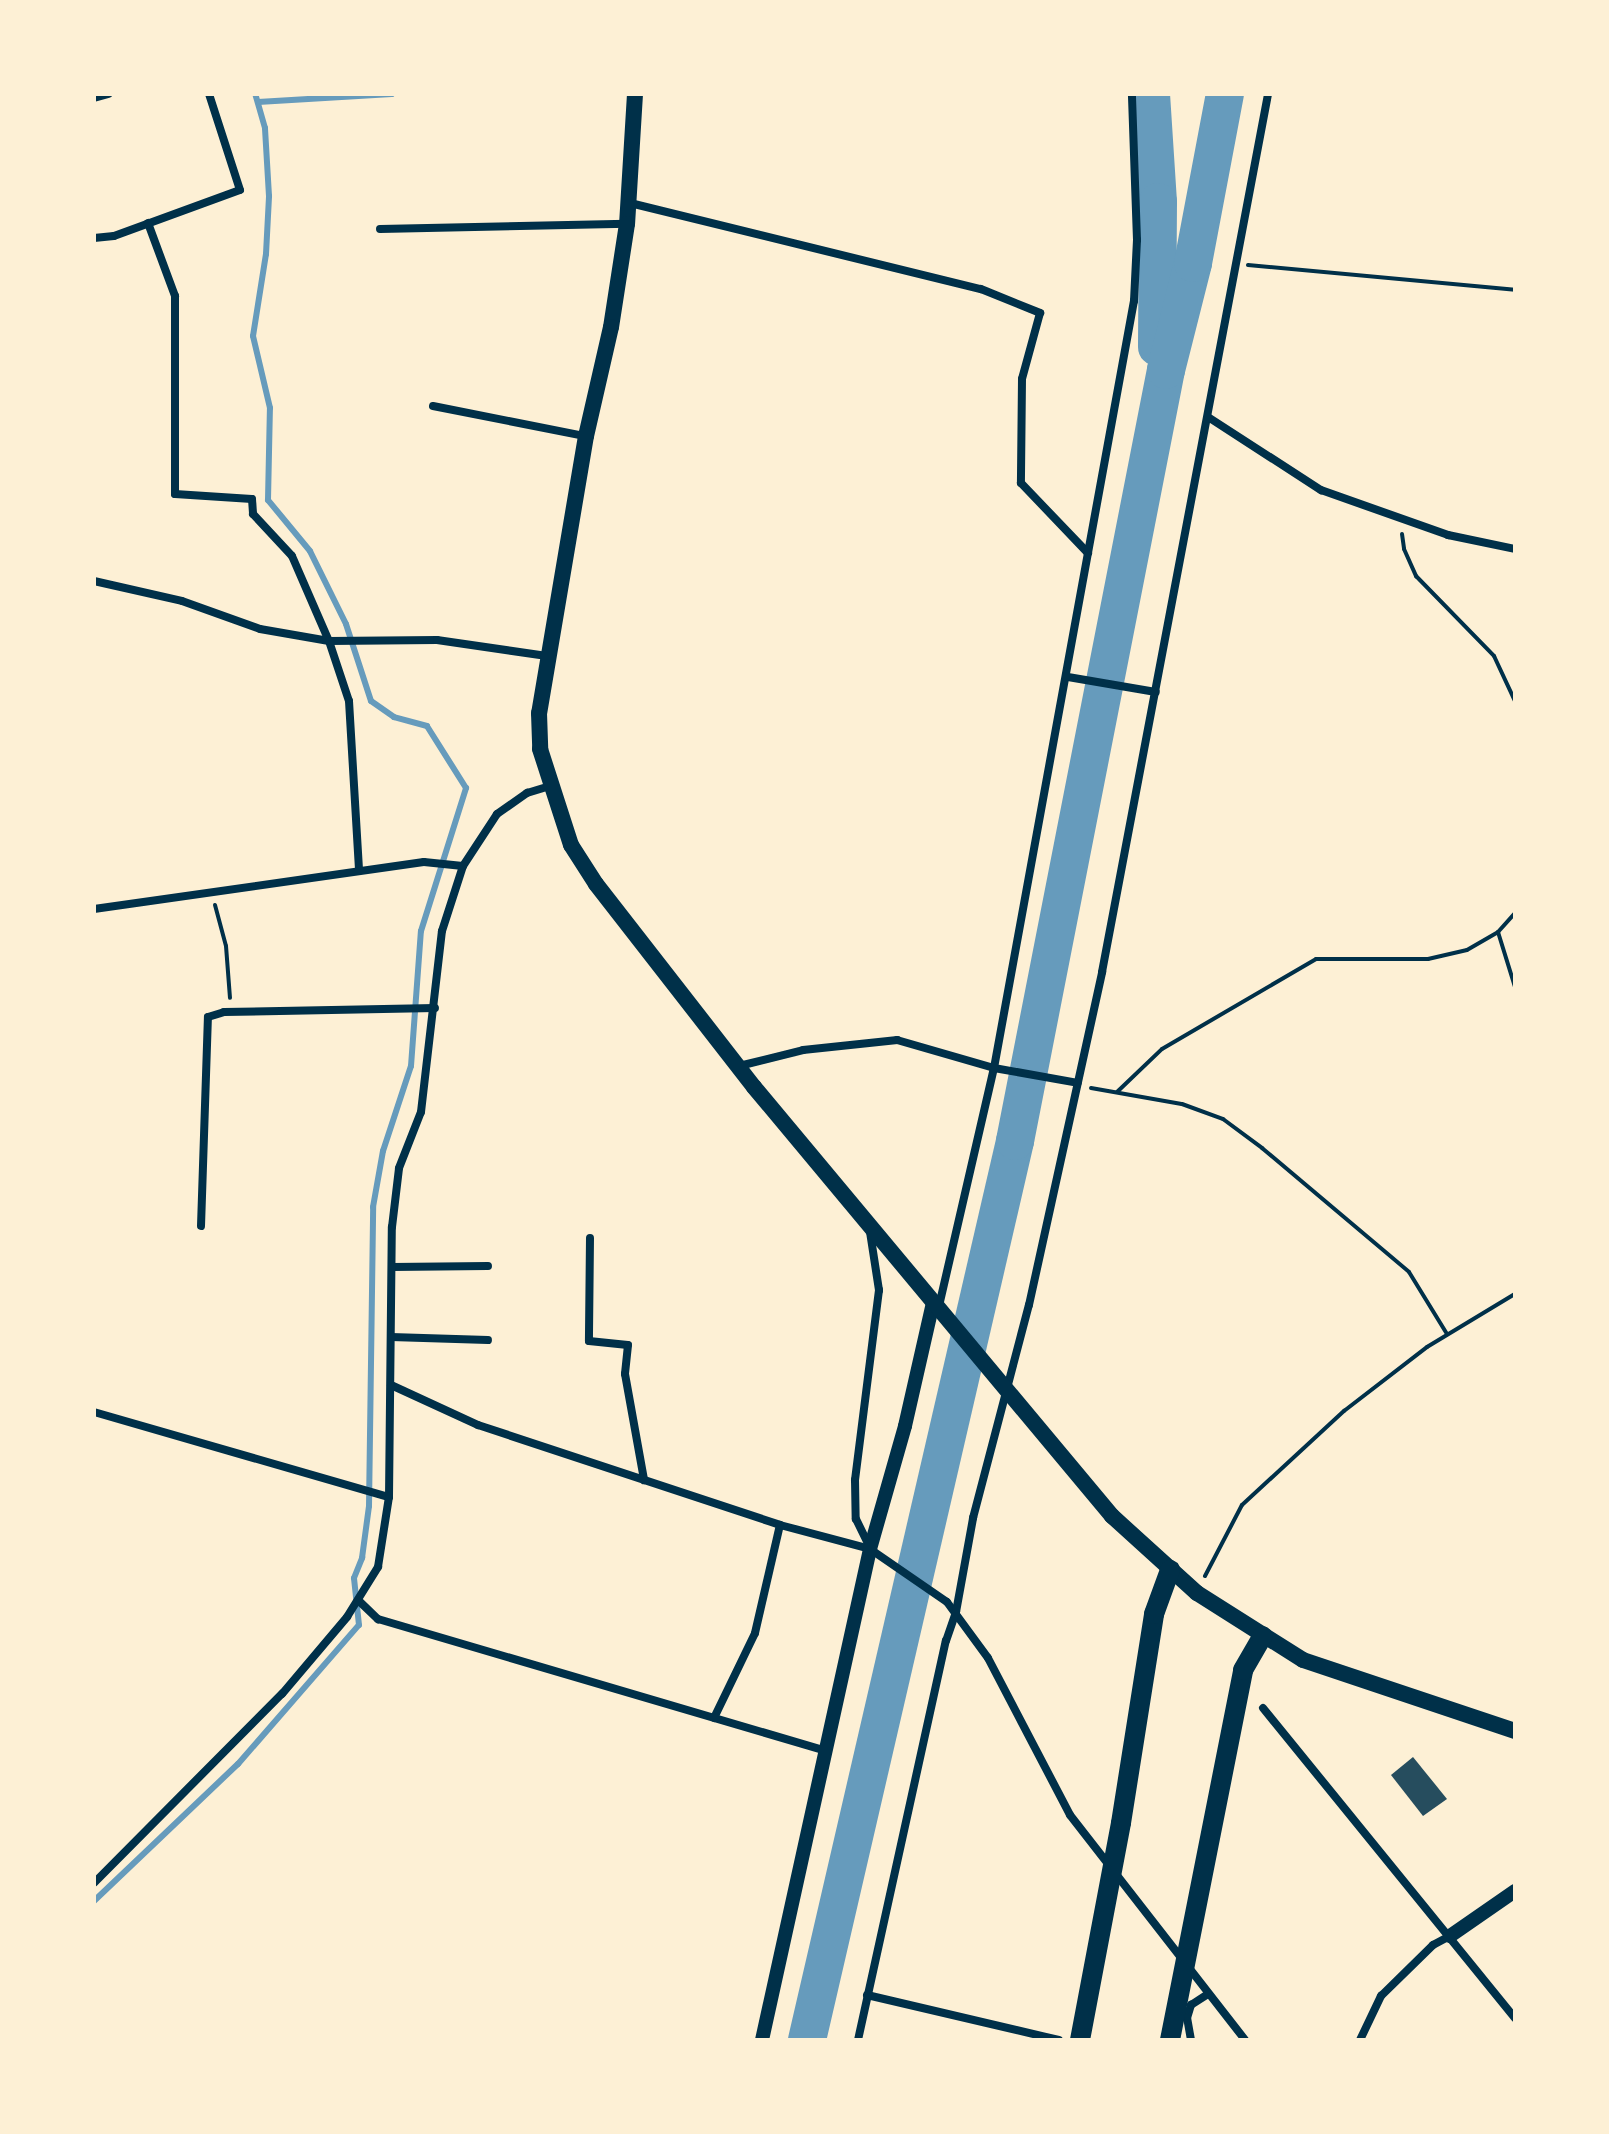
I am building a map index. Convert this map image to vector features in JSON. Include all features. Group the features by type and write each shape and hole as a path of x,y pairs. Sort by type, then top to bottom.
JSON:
{"highway":[{"path":"1080,2040 1121,1823 1154,1614 1170,1570"},
{"path":"1170,2040 1243,1670 1263,1636"}],"main road":[{"path":"635,94 627,224 611,327 586,436 539,713 540,749 571,845 596,884 738,1066 868,1227 1112,1516 1197,1593 1303,1660 1515,1731"}],"street":[{"path":"94,98 108,94"},
{"path":"94,238 114,236 240,190 209,94"},
{"path":"762,2040 870,1549 938,1309 997,1069 1073,677 1088,553 1134,301 1137,240 1132,94"},
{"path":"858,2040 946,1641 956,1612 973,1518 1078,1083 1156,692 1268,94"},
{"path":"630,203 981,289 1040,313 1022,379 1021,483 1088,553"},
{"path":"148,223 175,296 175,494 252,499 253,514 292,556 329,641 349,701 359,871"},
{"path":"380,229 627,224"},
{"path":"433,406 586,436"},
{"path":"1208,417 1321,490 1400,520 1515,549"},
{"path":"94,581 182,601 260,629 329,641 437,640 547,656"},
{"path":"1073,677 1156,692"},
{"path":"94,1883 282,1694 358,1600 378,1567 389,1497 392,1267 399,1168 421,1112 442,931 463,866 497,814 527,793 550,786"},
{"path":"94,909 424,862 463,866"},
{"path":"201,1226 208,1017 230,1012 435,1008"},
{"path":"738,1066 803,1050 897,1040 997,1069 1078,1083"},
{"path":"868,1227 876,1251 879,1290 855,1480 856,1519 870,1549"},
{"path":"590,1238 589,1341 628,1345 625,1374 644,1480"},
{"path":"392,1267 488,1266"},
{"path":"391,1337 488,1340"},
{"path":"391,1385 478,1425 780,1525 870,1549 947,1602 988,1658 1070,1815 1245,2040"},
{"path":"94,1412 389,1497"},
{"path":"714,1718 755,1633 780,1525"},
{"path":"358,1600 378,1619 828,1751"},
{"path":"1263,1708 1515,2018"},
{"path":"1360,2040 1381,1996 1433,1945 1515,1891"},
{"path":"1191,2040 1187,2018 1191,2005 1208,1994"},
{"path":"867,1995 1059,2040"}],"path":[{"path":"1237,264 1515,290"},
{"path":"1400,520 1404,549 1416,576 1494,656 1515,701"},
{"path":"211,891 226,946 230,1012"},
{"path":"1117,1092 1162,1049 1316,959 1428,959 1467,950 1498,932 1515,913"},
{"path":"1498,932 1515,987"},
{"path":"1078,1083 1182,1104 1223,1119 1409,1272 1447,1334"},
{"path":"1197,1593 1242,1505 1344,1411 1447,1334 1515,1294"}],"building":[{"path":"1413,1757 1447,1799 1423,1816 1391,1775"}],"waterway":[{"path":"94,1901 238,1764 359,1625 354,1578 362,1558 369,1506 373,1207 383,1151 411,1066 421,931 466,788 427,726 394,717 371,701 346,624 310,551 268,500 270,408 253,336 266,254 269,196 265,128 255,94"},
{"path":"258,102 392,94"},
{"path":"1151,94 1158,202 1157,347"},
{"path":"807,2040 1015,1141 1166,370 1193,263 1225,94"}]}
